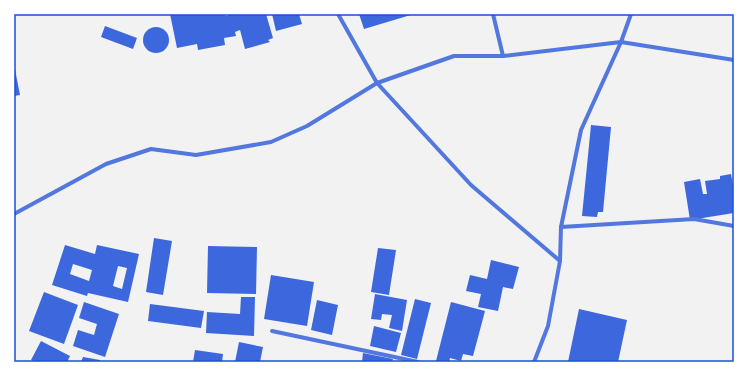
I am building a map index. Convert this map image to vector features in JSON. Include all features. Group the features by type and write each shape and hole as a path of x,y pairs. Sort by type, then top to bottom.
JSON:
{"street":[{"path":"338,14 376,83 471,185 560,261"},
{"path":"493,14 502,56"},
{"path":"534,362 548,326 560,261 561,227 581,130 621,42 631,14"},
{"path":"14,214 106,164 151,149 196,155 271,142 307,126 376,83 454,56 502,56 621,42 734,60"},
{"path":"561,227 694,219 734,226"},
{"path":"272,331 418,362"}],"building":[{"path":"170,14 225,14 225,16 234,14 266,14 273,38 268,40 270,42 245,49 240,30 235,32 236,36 224,38 225,45 198,50 197,44 177,48"},
{"path":"272,14 299,14 302,24 276,31"},
{"path":"359,14 414,14 364,29"},
{"path":"105,26 137,38 133,49 101,37"},
{"path":"156,27 165,31 169,40 165,49 156,53 147,49 143,40 147,31"},
{"path":"14,64 20,95 14,96"},
{"path":"591,125 611,127 603,212 598,212 597,217 582,216"},
{"path":"731,174 734,191 734,213 690,220 684,182 700,179 703,194 707,194 705,181 720,179 720,176"},
{"path":"154,238 172,241 163,295 146,292"},
{"path":"65,245 95,254 97,245 139,254 128,302 88,293 87,296 52,285","holes":["73,264 92,270 89,281 70,274","118,266 127,268 122,289 113,286"]},
{"path":"208,246 257,247 256,294 207,293"},
{"path":"378,248 396,250 389,295 371,292"},
{"path":"491,260 519,267 513,289 503,287 498,311 478,307 481,294 466,291 470,275 487,279"},
{"path":"271,275 314,282 307,326 264,319"},
{"path":"44,292 78,305 64,344 29,331"},
{"path":"375,294 407,300 402,331 389,328 392,315 382,314 381,320 371,319"},
{"path":"241,297 255,297 254,336 206,333 207,312 240,314"},
{"path":"415,299 431,303 417,359 401,355"},
{"path":"317,300 338,305 332,335 311,330"},
{"path":"84,302 119,314 105,357 73,346 78,330 94,335 97,324 79,318"},
{"path":"451,302 485,311 473,356 463,354 461,361 450,358 449,362 436,361"},
{"path":"150,304 204,311 201,328 148,321"},
{"path":"579,309 627,320 618,362 568,362"},
{"path":"374,326 401,333 396,352 370,346"},
{"path":"41,341 70,356 67,362 36,362 31,360"},
{"path":"239,342 263,347 260,362 235,362"},
{"path":"195,350 223,354 222,362 193,362"},
{"path":"363,353 393,359 392,362 362,362"},
{"path":"83,357 100,360 100,362 81,362"}]}
